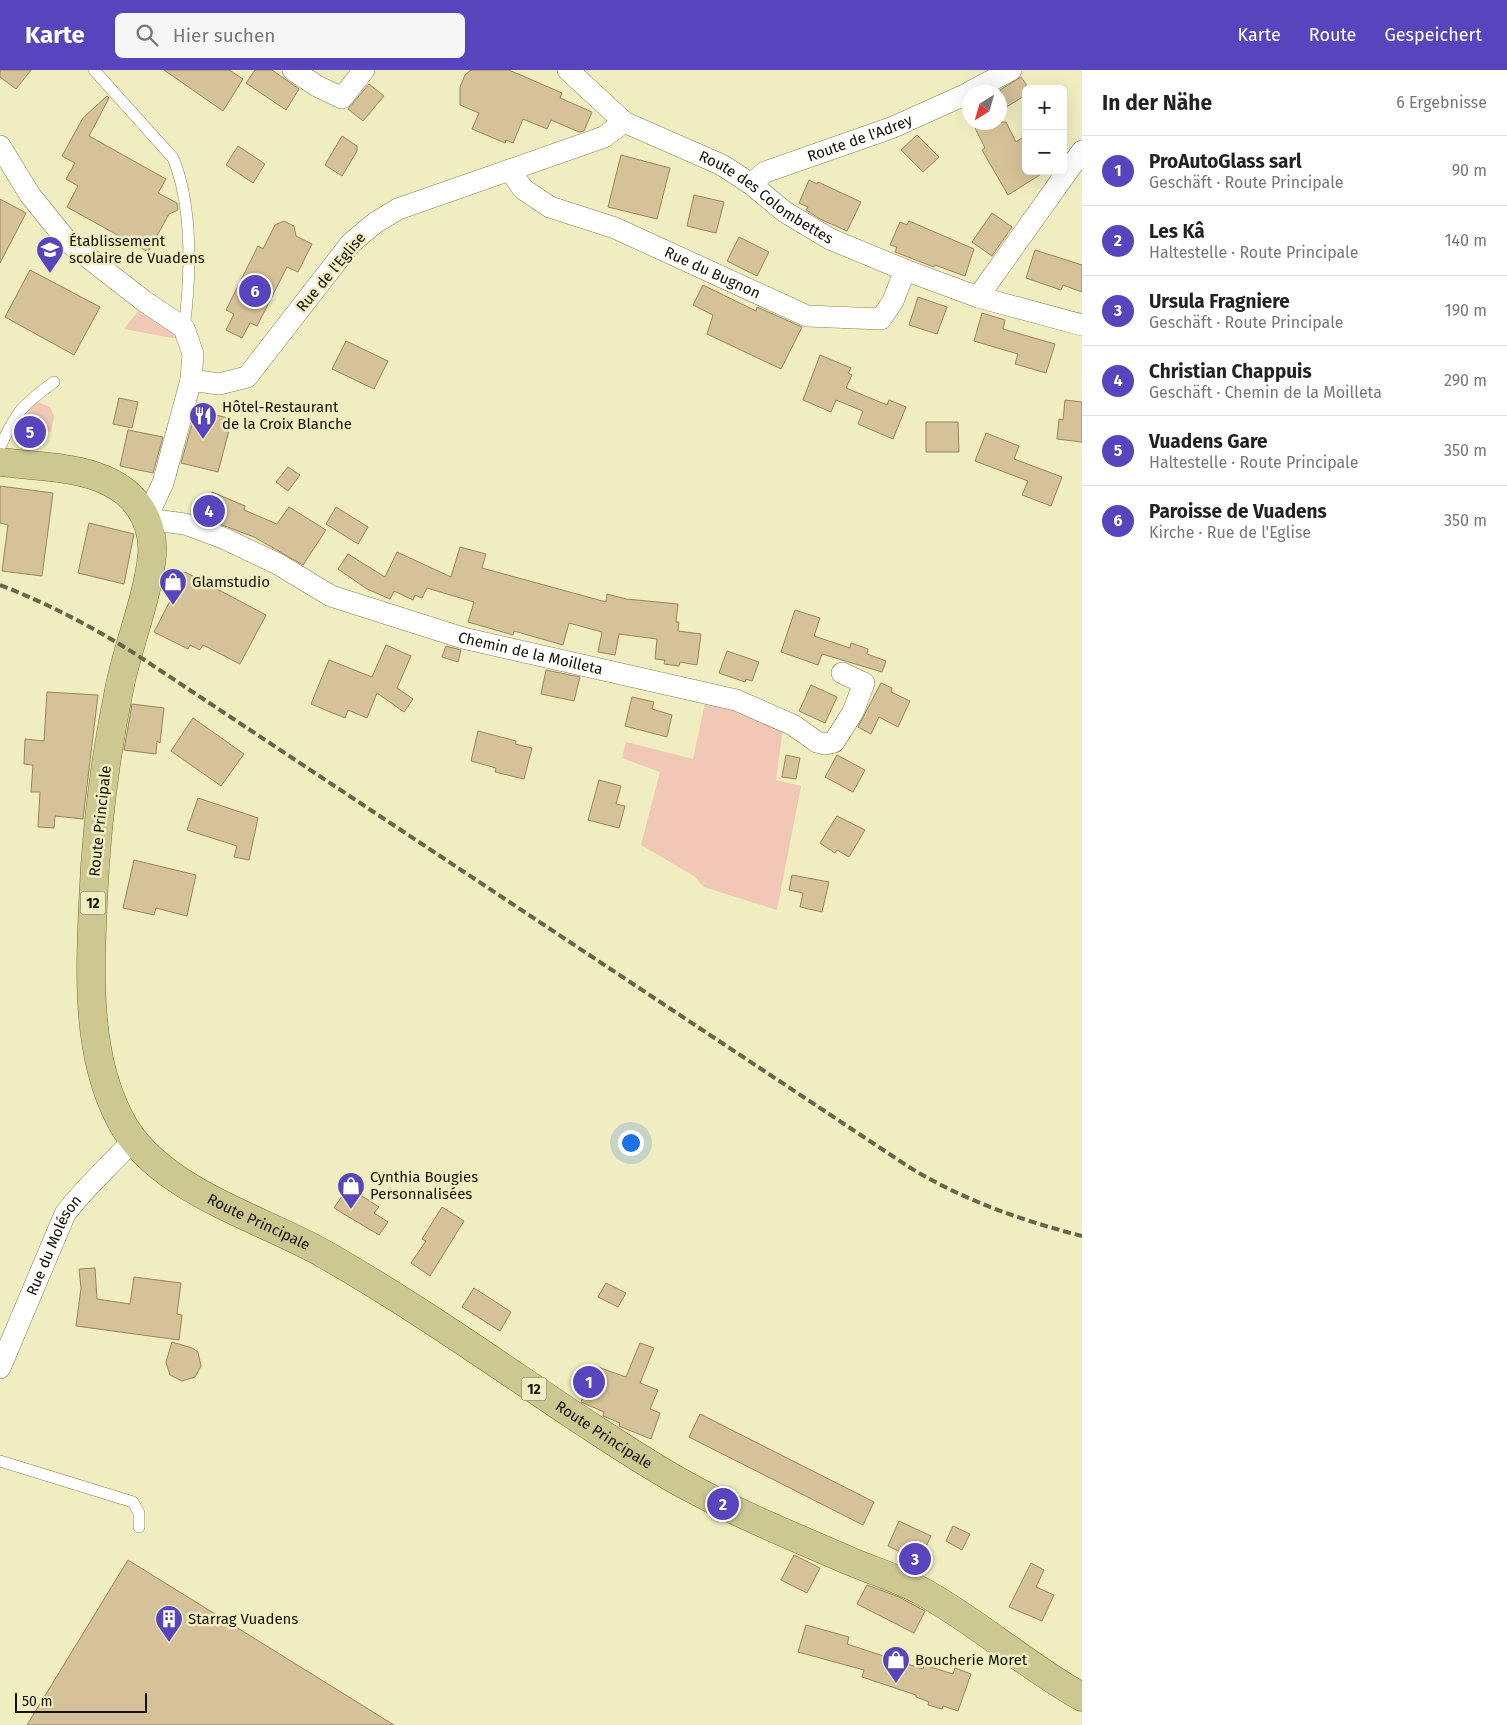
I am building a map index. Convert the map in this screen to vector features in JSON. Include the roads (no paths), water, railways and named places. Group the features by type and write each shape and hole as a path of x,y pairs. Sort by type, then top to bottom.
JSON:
{"main road":[{"name":"Route Principale","path":"0,462 86,472 121,489 136,504 146,518 153,552 128,649 107,758 96,843 91,936 91,990 98,1055 110,1097 132,1141 174,1175 215,1200 320,1252 379,1287 605,1436 684,1484 784,1532 915,1588 962,1614 1037,1668 1082,1697"}],"street":[{"path":"293,70 317,86 342,98 364,70"},
{"name":"Route des Colombettes","path":"568,70 624,122 722,165 751,184 785,212 830,239 978,298 1082,325"},
{"name":"Route de l'Adrey","path":"984,85 1011,70"},
{"name":"Route de l'Adrey","path":"751,184 765,172 891,128 962,97"},
{"name":"Rue de l'Eglise","path":"191,380 219,384 247,377 351,243 375,223 398,210 604,137 624,122"},
{"path":"0,146 30,195 68,242 144,301 184,328 193,354 191,380 163,483 146,518"},
{"path":"978,298 1082,151"},
{"name":"Rue du Bugnon","path":"510,170 523,189 550,207 615,228 807,316 880,319 893,301 904,270"},
{"name":"Chemin de la Moilleta","path":"146,518 185,524 223,538 278,564 331,596 463,638 736,700 793,725 817,742 825,744 834,742 853,712 864,683 842,674"},
{"name":"Rue du Moléson","path":"0,1368 65,1214 82,1191 104,1173 132,1141"}],"lane":[{"path":"94,70 173,158 181,176 188,240 190,288 184,328"},
{"path":"0,448 15,415 26,402 54,382"},
{"path":"0,1461 133,1502 139,1513 139,1527"}],"railway":[{"path":"0,585 70,617 137,655 909,1167 929,1179 992,1208 1082,1236"}],"place":[{"name":"Établissement scolaire de Vuadens","path":"50,274"},
{"name":"Paroisse de Vuadens","path":"255,291"},
{"name":"Vuadens Gare","path":"30,432"},
{"name":"Hôtel-Restaurant de la Croix Blanche","path":"203,440"},
{"name":"Christian Chappuis","path":"209,511"},
{"name":"Glamstudio","path":"173,606"},
{"name":"Cynthia Bougies Personnalisées","path":"351,1210"},
{"name":"ProAutoGlass sarl","path":"589,1382"},
{"name":"Les Kâ","path":"723,1504"},
{"name":"Ursula Fragniere","path":"915,1559"},
{"name":"Starrag Vuadens","path":"169,1643"},
{"name":"Boucherie Moret","path":"896,1684"}]}
